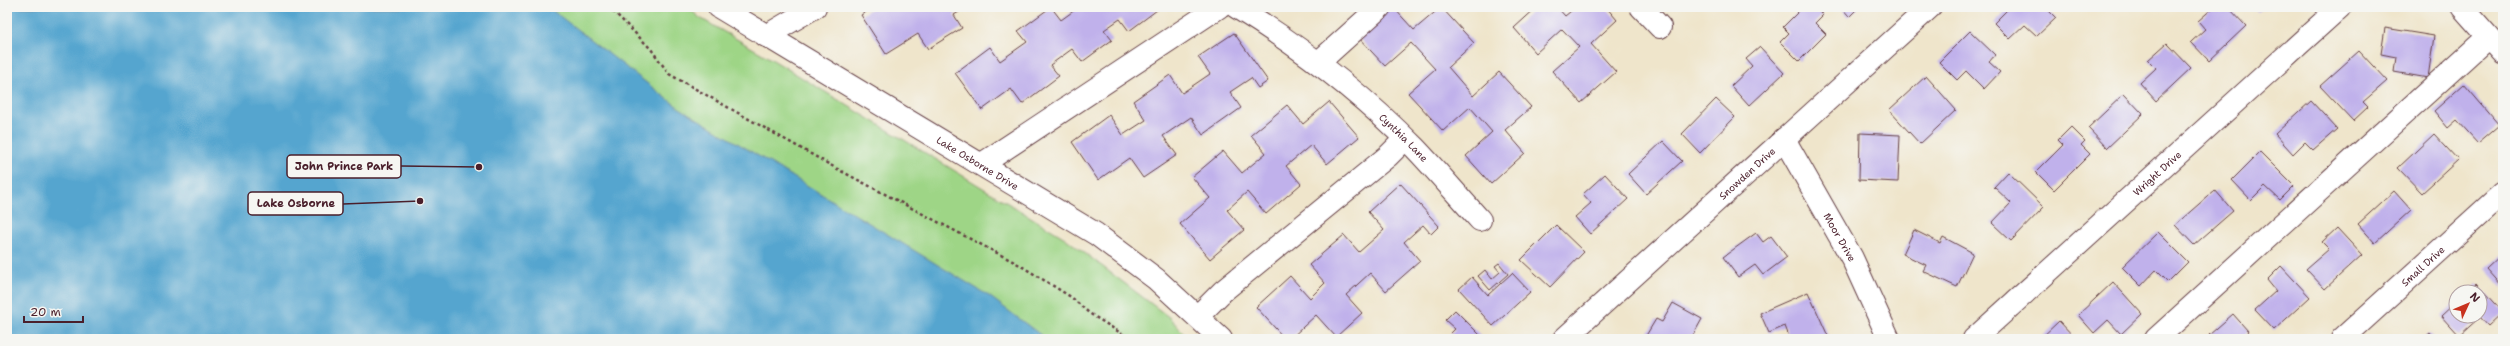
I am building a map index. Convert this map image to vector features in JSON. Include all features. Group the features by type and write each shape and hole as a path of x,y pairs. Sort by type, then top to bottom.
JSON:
{"street":[{"name":"Lake Osborne Drive","path":"719,7 1096,234 1156,279 1198,316 1221,339"},
{"path":"766,36 814,7"},
{"path":"982,164 1219,7"},
{"name":"Cynthia Lane","path":"1236,7 1278,33 1319,62 1368,103 1405,139 1480,220"},
{"path":"1319,62 1380,7"},
{"path":"1641,7 1660,27"},
{"name":"Snowden Drive","path":"1570,337 1784,139 1930,7"},
{"name":"Wright Drive","path":"1974,339 2340,7"},
{"path":"2462,7 2503,53"},
{"path":"2156,339 2488,37"},
{"path":"1198,316 1223,291 1388,156 1405,139"},
{"name":"Moor Drive","path":"1784,139 1852,258 1889,339"},
{"name":"Small Drive","path":"2342,339 2503,193"}],"path":[{"path":"609,7 651,49 669,74 841,171 1018,264 1071,297 1089,313 1130,339"}],"green space":[{"path":"7,7 687,7 700,18 768,57 1065,238 1170,318 1189,339 7,339"}],"water":[{"path":"7,7 548,7 678,107 989,296 1046,339 7,339"}],"building":[{"path":"874,7 967,7 954,15 962,28 928,49 918,34 886,54 861,15"},
{"path":"1051,7 1061,20 1079,7 1161,7 1129,31 1120,19 1104,30 1112,40 1082,62 1072,49 1050,65 1059,76 1022,104 1011,89 982,110 955,73 990,47 1000,61 1027,42 1018,31"},
{"path":"1389,7 1393,7 1414,30 1441,7 1474,43 1448,67 1473,96 1499,72 1531,107 1505,130 1525,153 1491,184 1466,156 1492,132 1470,107 1443,131 1408,93 1435,69 1411,43 1385,66 1357,36"},
{"path":"1537,7 1557,7 1565,16 1576,7 1606,7 1617,20 1591,44 1616,72 1581,103 1552,71 1579,47 1562,29 1536,53 1514,28"},
{"path":"1803,7 1815,7 1823,15 1815,23 1826,34 1799,61 1780,42 1789,33 1783,27"},
{"path":"1840,7 1859,7 1849,17"},
{"path":"2010,7 2045,7 2056,18 2037,36 2025,25 2010,39 1994,23"},
{"path":"2214,7 2228,7 2246,26 2209,61 2191,42 2205,29 2198,21"},
{"path":"2252,7 2263,7 2257,12"},
{"path":"2385,28 2434,36 2428,78 2394,72 2396,57 2381,54"},
{"path":"1970,31 1995,55 1989,62 2000,72 1984,89 1966,71 1957,80 1939,62"},
{"path":"1234,33 1268,81 1258,88 1251,78 1230,92 1241,108 1203,135 1191,117 1163,136 1177,155 1143,178 1129,158 1098,180 1072,142 1109,115 1123,135 1146,120 1133,101 1170,75 1182,93 1210,74 1198,57"},
{"path":"2167,43 2191,68 2156,101 2140,83 2156,68 2148,60"},
{"path":"1760,47 1784,73 1749,106 1731,86 1752,66 1746,59"},
{"path":"2359,51 2387,81 2363,102 2368,107 2353,121 2320,86"},
{"path":"1926,76 1956,110 1920,144 1889,110"},
{"path":"2464,84 2499,125 2478,143 2457,120 2448,128 2434,111"},
{"path":"2124,94 2143,114 2107,148 2088,128"},
{"path":"1716,99 1735,117 1700,153 1682,134"},
{"path":"2311,101 2337,129 2313,150 2305,142 2293,154 2275,134"},
{"path":"1329,102 1359,137 1327,164 1311,145 1286,166 1301,184 1266,214 1247,192 1227,210 1244,230 1210,259 1180,224 1210,198 1192,177 1223,151 1242,173 1266,153 1251,135 1287,105 1303,124"},
{"path":"2071,127 2085,141 2081,145 2090,154 2054,190 2036,172 2063,145 2058,140"},
{"path":"1860,133 1900,135 1898,182 1859,180"},
{"path":"2434,134 2458,160 2422,193 2398,168"},
{"path":"1663,141 1682,161 1646,194 1628,174"},
{"path":"2260,152 2294,186 2280,200 2265,186 2251,200 2232,180"},
{"path":"2008,172 2044,207 2011,241 1992,223 2011,203 1994,187"},
{"path":"1605,174 1628,199 1590,234 1575,217 1591,203 1583,194"},
{"path":"1400,183 1439,226 1431,234 1423,225 1404,242 1420,261 1386,291 1370,273 1346,295 1362,313 1336,337 1316,315 1290,339 1285,339 1256,307 1290,276 1310,298 1325,283 1309,265 1344,235 1359,252 1384,230 1368,212"},
{"path":"2215,190 2233,211 2194,245 2175,225"},
{"path":"2394,191 2411,210 2375,243 2358,224"},
{"path":"1556,225 1584,252 1550,287 1521,260"},
{"path":"2337,228 2362,255 2325,289 2306,269 2329,249 2322,242"},
{"path":"1914,230 1940,243 1943,237 1973,253 1957,287 1923,271 1926,265 1903,254"},
{"path":"2158,232 2188,262 2168,282 2156,270 2141,286 2122,267"},
{"path":"1756,233 1763,242 1771,236 1787,257 1763,275 1755,265 1738,277 1723,257"},
{"path":"2503,253 2503,288 2486,269"},
{"path":"1499,263 1508,274 1490,290 1478,276 1485,270 1492,279 1500,272 1495,266"},
{"path":"2281,266 2310,297 2274,330 2255,310 2276,291 2267,280"},
{"path":"1512,273 1530,292 1493,326 1459,289 1472,277 1488,295"},
{"path":"2113,282 2142,314 2121,334 2108,320 2094,333 2078,315"},
{"path":"1808,292 1828,336 1821,339 1790,339 1785,326 1769,333 1760,313"},
{"path":"2488,295 2503,312 2488,326 2486,324 2488,324"},
{"path":"1673,303 1702,319 1691,339 1644,339 1656,319 1662,322"},
{"path":"2448,309 2448,324 2441,316"},
{"path":"1455,310 1482,337 1480,339 1445,339 1455,329 1445,320"},
{"path":"2233,314 2248,331 2242,339 2212,339 2209,335"},
{"path":"2059,321 2076,339 2040,339"},
{"path":"2448,324 2472,324 2459,336"},
{"path":"2430,333 2435,339 2423,339"}],"place":[{"name":"John Prince Park","path":"479,167"},
{"name":"Lake Osborne","path":"420,201"}]}
